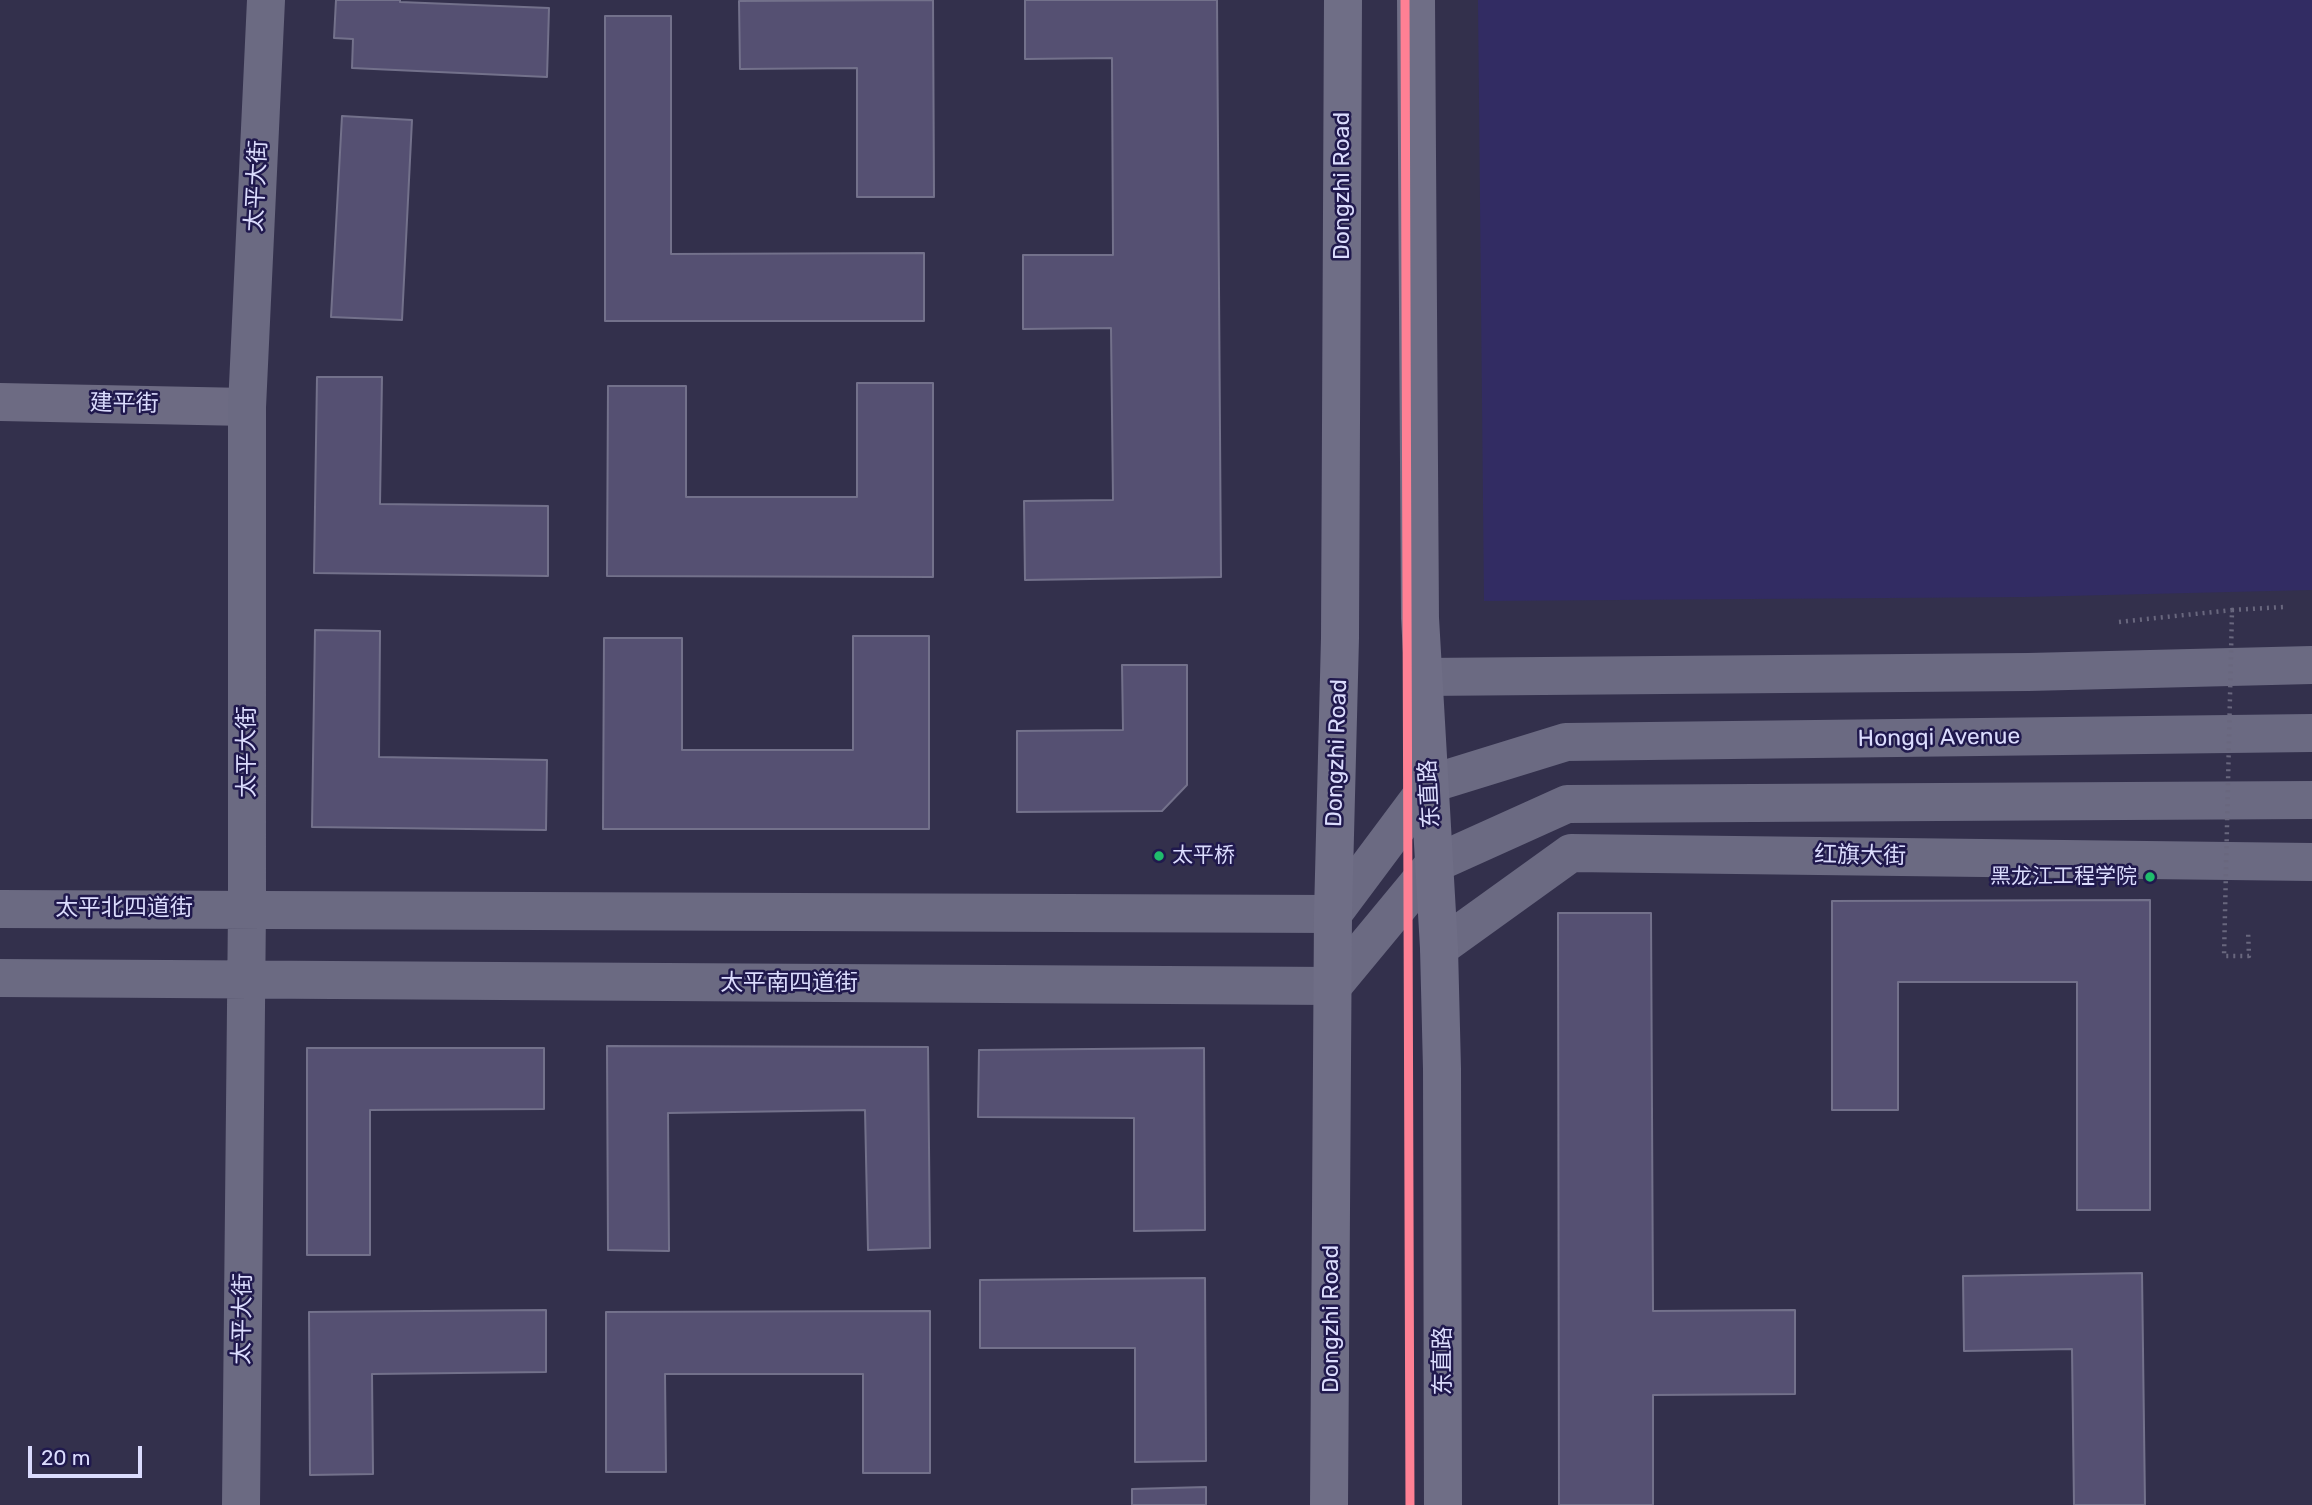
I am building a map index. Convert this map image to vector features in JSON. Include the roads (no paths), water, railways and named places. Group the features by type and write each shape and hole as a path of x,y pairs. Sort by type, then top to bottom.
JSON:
{"highway":[{"name":"Dongzhi Road","path":"1329,1505 1333,914 1340,624 1343,0"},
{"name":"东直路","path":"1416,0 1420,604 1439,948 1442,1069 1443,1505"}],"main road":[{"name":"太平大街","path":"242,1505 247,908 247,407 266,0"},
{"path":"1422,677 2028,672 2312,665"},
{"name":"Hongqi Avenue","path":"1430,784 1566,742 2312,733"},
{"path":"247,908 1333,914 1430,784"},
{"path":"1333,986 1434,864 1567,804 2312,800"},
{"name":"红旗大街","path":"1439,948 1571,853 2312,862"},
{"name":"太平北四道街","path":"0,909 247,908"},
{"path":"0,978 246,980"},
{"name":"太平南四道街","path":"246,980 1333,986"}],"street":[{"name":"建平街","path":"0,402 247,407"}],"place":[{"name":"太平桥","path":"1159,856"},
{"name":"黑龙江工程学院","path":"2150,877"}]}
